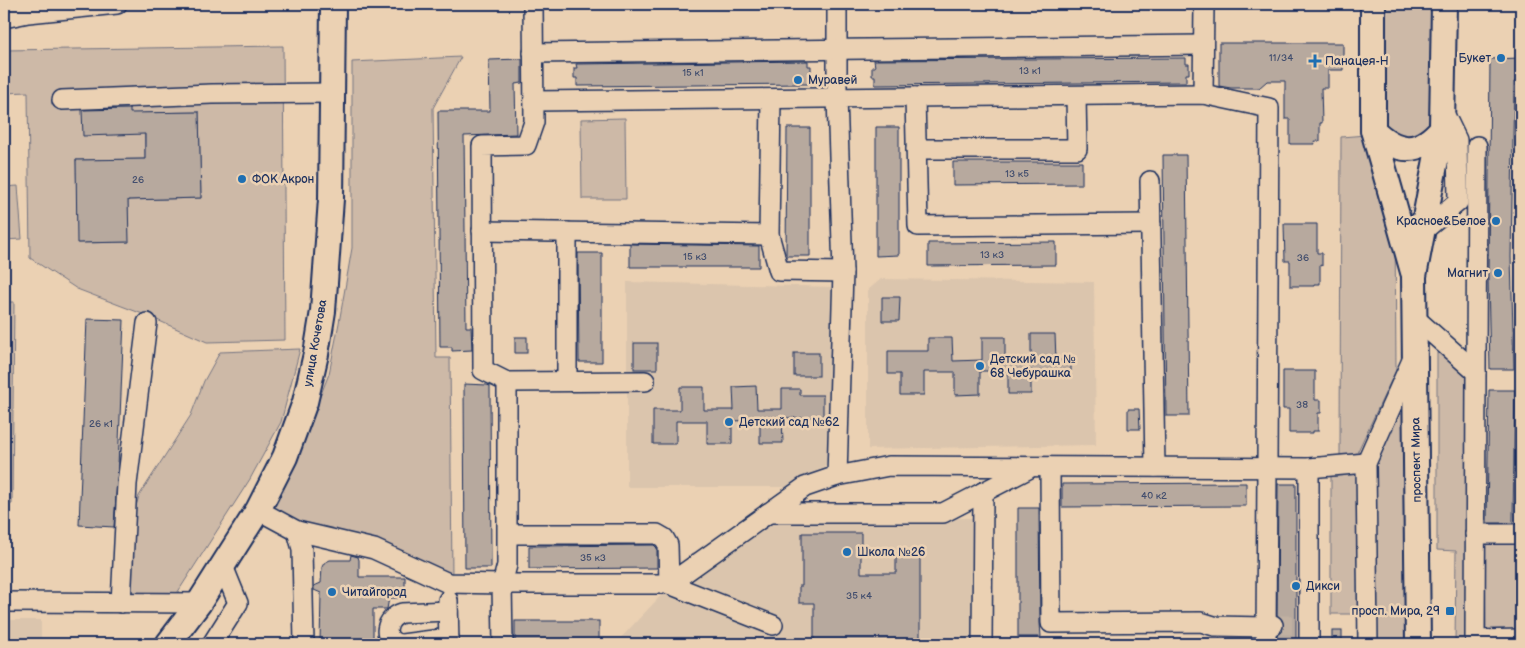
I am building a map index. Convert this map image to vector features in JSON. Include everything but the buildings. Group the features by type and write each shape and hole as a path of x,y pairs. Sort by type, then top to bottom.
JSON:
{"main road":[{"name":"улица Кочетова","path":"168,644 199,603 258,510 285,457 305,402 323,311 331,199 333,4"},
{"name":"проспект Мира","path":"1372,4 1374,130 1414,276"},
{"name":"проспект Мира","path":"1418,644 1414,276 1443,120 1444,4"},
{"path":"1374,130 1387,142 1397,147 1407,148 1425,144 1434,138 1443,120"}],"street":[{"path":"4,18 27,8 117,4"},
{"path":"533,4 534,122 526,145 482,146 483,370 507,382 645,381"},
{"path":"837,4 837,98 843,272 837,476"},
{"path":"1202,94 1204,4"},
{"path":"533,53 1203,46"},
{"path":"62,100 212,94 332,93"},
{"path":"534,101 1202,94 1269,108 1268,632 1214,626 1202,622 1051,623 1040,467"},
{"path":"916,149 1077,148 1076,96"},
{"path":"915,97 918,226 1151,224"},
{"path":"771,99 769,235 779,271 843,272"},
{"path":"1477,146 1475,642 1521,639"},
{"path":"1150,181 1155,467"},
{"path":"482,231 769,235"},
{"path":"567,232 567,381"},
{"path":"1415,318 1476,372"},
{"path":"121,603 127,484 147,323"},
{"path":"1368,644 1366,463 1415,354"},
{"path":"503,644 502,584 507,565 508,534 507,382"},
{"path":"669,584 805,487 837,476 889,466 1309,468 1366,463"},
{"path":"768,513 943,512 1040,467"},
{"path":"1305,632 1309,468"},
{"path":"982,644 983,492"},
{"path":"258,510 297,531 374,549 448,583 669,584 773,625"},
{"path":"297,531 302,549 304,644"},
{"path":"508,534 657,534 664,538 668,545 669,584"},
{"path":"1474,534 1521,534"},
{"path":"212,644 238,603 223,566"},
{"path":"448,583 449,641 401,644 394,643 390,639 387,630 388,624 396,615 402,613 448,611"},
{"path":"4,602 199,603"}],"shaded area":[{"path":"1378,4 1437,4 1436,122 1408,142 1381,128"},
{"name":"ФОК Акрон","path":"283,46 285,340 207,342 148,316 77,289 30,258 28,92 4,93 4,50","holes":["199,112 201,198 128,200 128,242 78,243 76,160 145,159 144,113"]},
{"path":"461,57 433,108 436,358 450,358 452,578 308,530 267,510 304,437 329,374 339,323 352,248 352,62"},
{"path":"625,118 626,199 582,199 581,119"},
{"path":"1366,135 1395,224 1396,370 1356,455 1340,455 1341,137"},
{"path":"18,186 22,239 4,240 4,187"},
{"path":"881,279 1094,282 1096,445 868,449 868,290"},
{"name":"Детский сад №62","path":"627,282 836,287 829,464 787,487 627,487"},
{"path":"4,302 14,302 12,504 4,504"},
{"path":"1437,345 1469,375 1469,644 1455,644 1456,551 1437,550"},
{"path":"300,349 281,422 250,479 174,598 135,599 126,577 128,534 139,496 191,415 204,381 220,352"},
{"path":"1404,389 1409,644 1375,644 1375,457"},
{"path":"1331,472 1362,472 1362,614 1331,614"},
{"name":"Школа №26","path":"979,518 978,644 615,644 670,586 763,519"},
{"path":"1521,540 1521,635 1486,636 1485,541"},
{"path":"4,620 41,620 41,644 4,644"}],"tunnel":[{"path":"1273,625 1296,625"}],"place":[{"name":"Букет","path":"1501,58"},
{"name":"Панацея-Н","path":"1315,61"},
{"name":"Муравей","path":"798,80"},
{"name":"ФОК Акрон","path":"242,179"},
{"name":"Красное&Белое","path":"1496,221"},
{"name":"Магнит","path":"1498,273"},
{"name":"Детский сад № 68 Чебурашка","path":"980,366"},
{"name":"Детский сад №62","path":"729,422"},
{"name":"Школа №26","path":"847,552"},
{"name":"Дикси","path":"1296,586"},
{"name":"Читайгород","path":"332,592"},
{"name":"просп. Мира, 29","path":"1450,611"}]}
